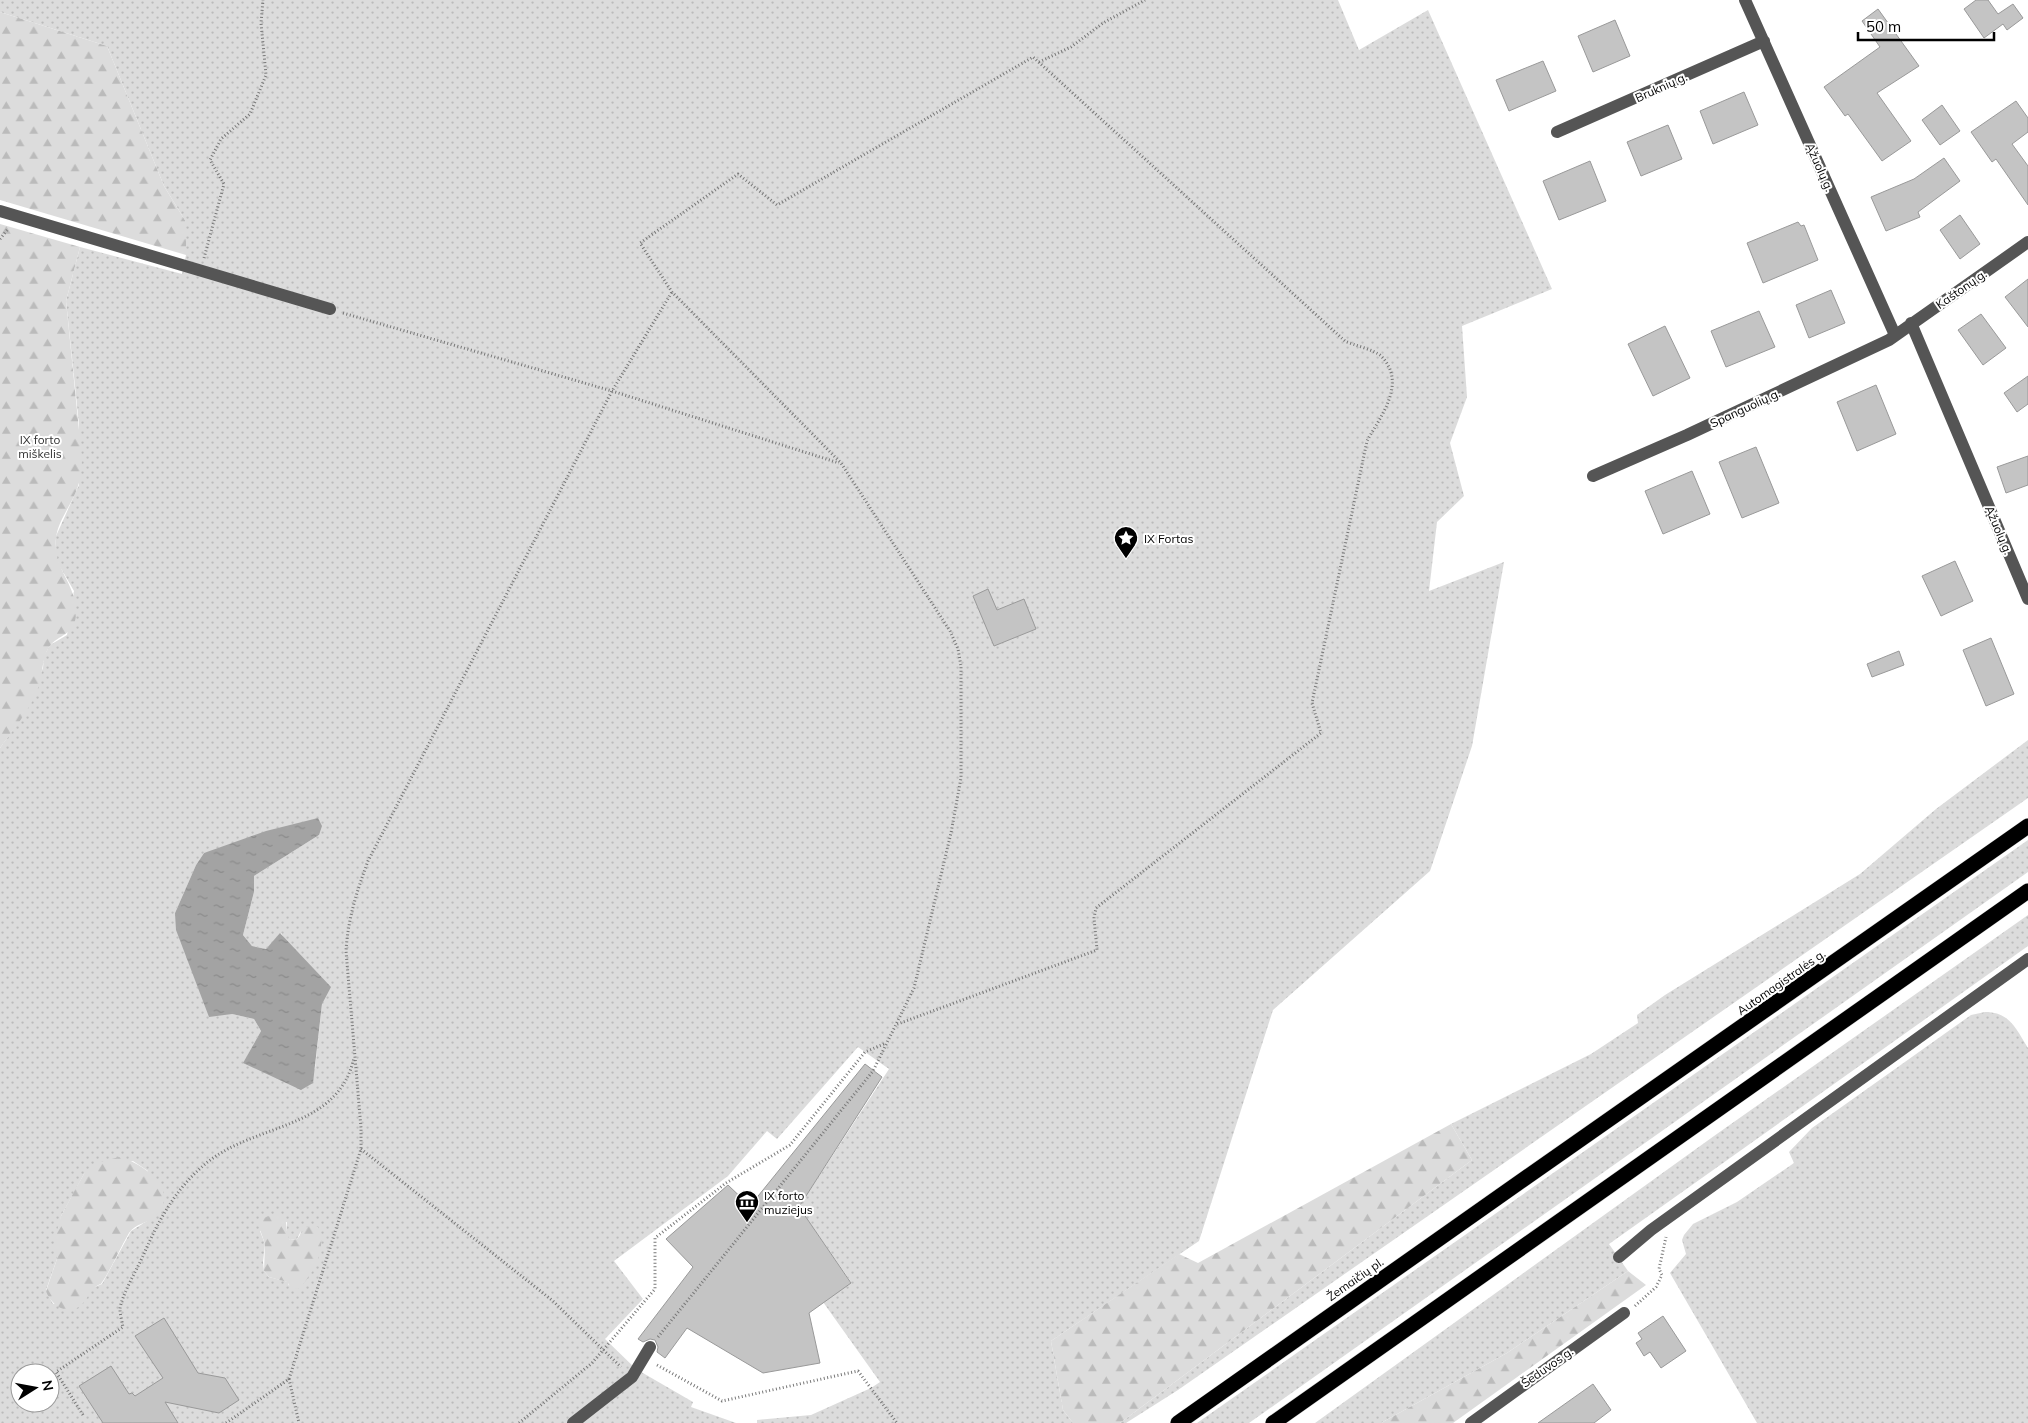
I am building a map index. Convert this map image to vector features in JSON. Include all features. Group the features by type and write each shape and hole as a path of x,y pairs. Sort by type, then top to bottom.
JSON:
{"highway":[{"name":"Automagistralės g.","path":"1551,1163 2028,826"},
{"path":"1273,1423 2028,891"},
{"name":"Žemaičių pl.","path":"1178,1423 1460,1222 1551,1163"}],"street":[{"name":"Ąžuolų g.","path":"1745,0 1894,335"},
{"name":"Bruknių g.","path":"1558,132 1764,41"},
{"path":"0,211 200,272 330,309"},
{"name":"Kaštonų g.","path":"1894,335 2028,242"},
{"name":"Ąžuolų g.","path":"1911,324 2028,599"},
{"name":"Spanguolių g.","path":"1593,476 1687,435 1894,335"},
{"path":"1619,1257 1672,1215 2028,959"},
{"name":"Šeduvos g.","path":"1472,1423 1624,1313"},
{"path":"573,1423 632,1377 647,1352"}],"path":[{"path":"200,272 224,184 210,160 221,139 250,114 266,75 261,23 263,0"},
{"path":"1039,62 1076,44 1103,22 1145,0"},
{"path":"895,1025 1097,950 1094,918 1096,908 1100,904 1321,733 1312,703 1366,441 1388,407 1392,392 1390,373 1381,356 1345,341 1033,57 777,205 738,174 640,243 672,292 841,463 941,614 958,649 961,666 961,778 951,833 914,988 895,1025 873,1071 647,1352 722,1401 858,1370 897,1423"},
{"path":"299,1423 289,1379 361,1149 361,1128 346,951 353,900 368,861 612,391 672,292"},
{"path":"330,309 612,391 841,463"},
{"path":"519,1423 580,1374 604,1351 655,1289 655,1238 726,1183 790,1145 865,1052 887,1043"},
{"path":"83,1415 56,1372 123,1328 120,1308 155,1227 172,1198 210,1160 264,1132 296,1121 322,1107 348,1080 355,1055"},
{"path":"361,1149 553,1301 632,1377"},
{"path":"1624,1313 1649,1294 1659,1283 1662,1275 1659,1269 1672,1215"},
{"path":"226,1423 289,1379"}],"green space":[{"path":"0,0 1338,0 1359,50 1428,10 1552,289 1462,326 1467,397 1450,443 1464,496 1437,522 1429,591 1504,562 1472,746 1430,871 1273,1010 1199,1241 1051,1341 1063,1410 1073,1423 757,1423 757,1420 811,1415 871,1388 880,1382 823,1302 851,1282 799,1207 889,1069 858,1047 777,1139 767,1131 728,1176 614,1261 643,1299 605,1339 636,1369 693,1402 691,1407 736,1423 0,1423 0,748 19,721 43,668 44,656 50,645 67,635 74,591 59,565 55,551 56,536 79,485 79,424 66,301 80,247 182,274 186,255 186,222 164,186 107,46 0,12","holes":["319,835 254,876 254,892 243,935 252,946 266,949 281,933 322,1004 315,1069 244,1062 261,1031 254,1019 232,1014 175,913 196,865 204,853","133,1161 148,1171 147,1221 131,1231 102,1284 53,1304 46,1290 57,1259 61,1216 84,1174","287,1222 287,1237 290,1240 297,1239 301,1231 289,1286 288,1282 269,1277 264,1271 265,1244 260,1231"]},
{"path":"0,12 107,46 164,186 186,222 186,255 0,200"},
{"name":"IX forto miškelis","path":"0,224 80,247 66,301 82,460 78,486 57,531 56,538 58,558 73,594 76,614 75,621 73,627 53,643 46,652 39,686 34,698 0,748"},
{"path":"2028,740 2028,798 1178,1390 1126,1423 1120,1423 1472,1160 1451,1124 1591,1054 1638,1023 1637,1015 1665,995 1860,874 1936,809"},
{"path":"2028,840 2028,872 1249,1423 1197,1423"},
{"path":"2028,915 2028,946 1609,1244 1628,1271 1507,1353 1381,1423 1315,1423 1714,1136"},
{"path":"1985,1012 2001,1015 2006,1018 2016,1028 2028,1048 2028,1423 1757,1423 1670,1273 1686,1254 1682,1240 1684,1235 1693,1224 1737,1202 1794,1163 1789,1152 1812,1128 1971,1015"},
{"path":"1451,1124 1472,1160 1120,1423 1073,1423 1063,1410 1051,1341 1179,1254 1198,1263"},
{"path":"119,1157 139,1165 156,1179 162,1187 164,1197 162,1206 152,1219 135,1227 129,1233 109,1272 101,1284 91,1291 83,1303 75,1309 64,1309 51,1300 46,1291 57,1259 54,1242 61,1216 84,1174 97,1163"},
{"path":"276,1214 281,1216 286,1222 290,1240 297,1239 305,1228 310,1226 318,1227 321,1235 320,1252 314,1269 298,1289 292,1288 287,1282 269,1277 264,1271 265,1244 258,1224 260,1219"},
{"path":"1628,1271 1646,1285 1453,1423 1381,1423 1507,1353"}],"water":[{"path":"318,818 322,826 319,835 254,876 254,892 243,935 252,946 266,949 280,933 331,987 322,1004 313,1083 301,1090 243,1063 261,1031 254,1019 232,1014 209,1017 176,930 175,913 196,865 204,853 266,831"}],"building":[{"path":"1976,0 1988,0 1998,14 2013,4 2023,18 2007,30 2003,24 1984,38 1964,9"},
{"path":"1878,9 1919,66 1877,93 1911,141 1882,161 1848,114 1845,116 1824,87 1880,47 1862,21"},
{"path":"1615,20 1630,56 1593,72 1578,36"},
{"path":"1543,61 1556,91 1509,111 1496,80"},
{"path":"1744,92 1758,125 1713,144 1700,111"},
{"path":"2016,101 2028,118 2028,132 2012,144 2028,166 2028,205 1996,159 1992,162 1971,132"},
{"path":"1942,105 1960,131 1940,145 1922,120"},
{"path":"1668,125 1682,159 1641,176 1627,142"},
{"path":"1944,158 1960,181 1918,212 1920,217 1886,231 1871,197 1914,179"},
{"path":"1590,161 1606,201 1559,220 1543,181"},
{"path":"1960,215 1980,244 1960,259 1940,230"},
{"path":"1798,222 1801,226 1804,225 1818,260 1763,283 1747,243"},
{"path":"2028,279 2028,327 2005,297"},
{"path":"1831,290 1845,323 1809,338 1796,305"},
{"path":"1759,311 1775,347 1726,367 1711,331"},
{"path":"1981,314 2006,348 1983,365 1958,330"},
{"path":"1665,326 1690,378 1653,396 1628,344"},
{"path":"2028,376 2028,404 2017,412 2004,393"},
{"path":"1876,385 1896,434 1857,451 1837,402"},
{"path":"1756,447 1779,503 1742,518 1719,462"},
{"path":"2028,456 2028,485 2006,493 1997,467"},
{"path":"1692,471 1710,514 1663,534 1645,491"},
{"path":"1955,561 1973,601 1941,616 1922,576"},
{"path":"988,589 997,610 1024,599 1036,629 994,646 973,596"},
{"path":"1991,638 2014,694 1986,706 1963,650"},
{"path":"1899,651 1904,665 1872,677 1867,664"},
{"name":"IX forto muziejus","path":"865,1064 882,1077 799,1207 851,1283 809,1313 820,1363 763,1373 687,1328 665,1358 657,1352 658,1347 655,1340 650,1339 643,1342 638,1339 693,1267 666,1239 728,1185 750,1206"},
{"path":"1663,1316 1686,1351 1661,1368 1650,1352 1644,1356 1636,1343 1642,1339 1638,1333"},
{"path":"164,1318 198,1373 225,1378 239,1400 219,1413 165,1402 178,1423 103,1423 79,1386 111,1366 129,1394 132,1393 135,1396 163,1378 135,1336"},
{"path":"1593,1384 1611,1410 1594,1423 1538,1423"}],"place":[{"name":"IX Fortas","path":"1126,559"},
{"name":"IX forto muziejus","path":"747,1223"}]}
